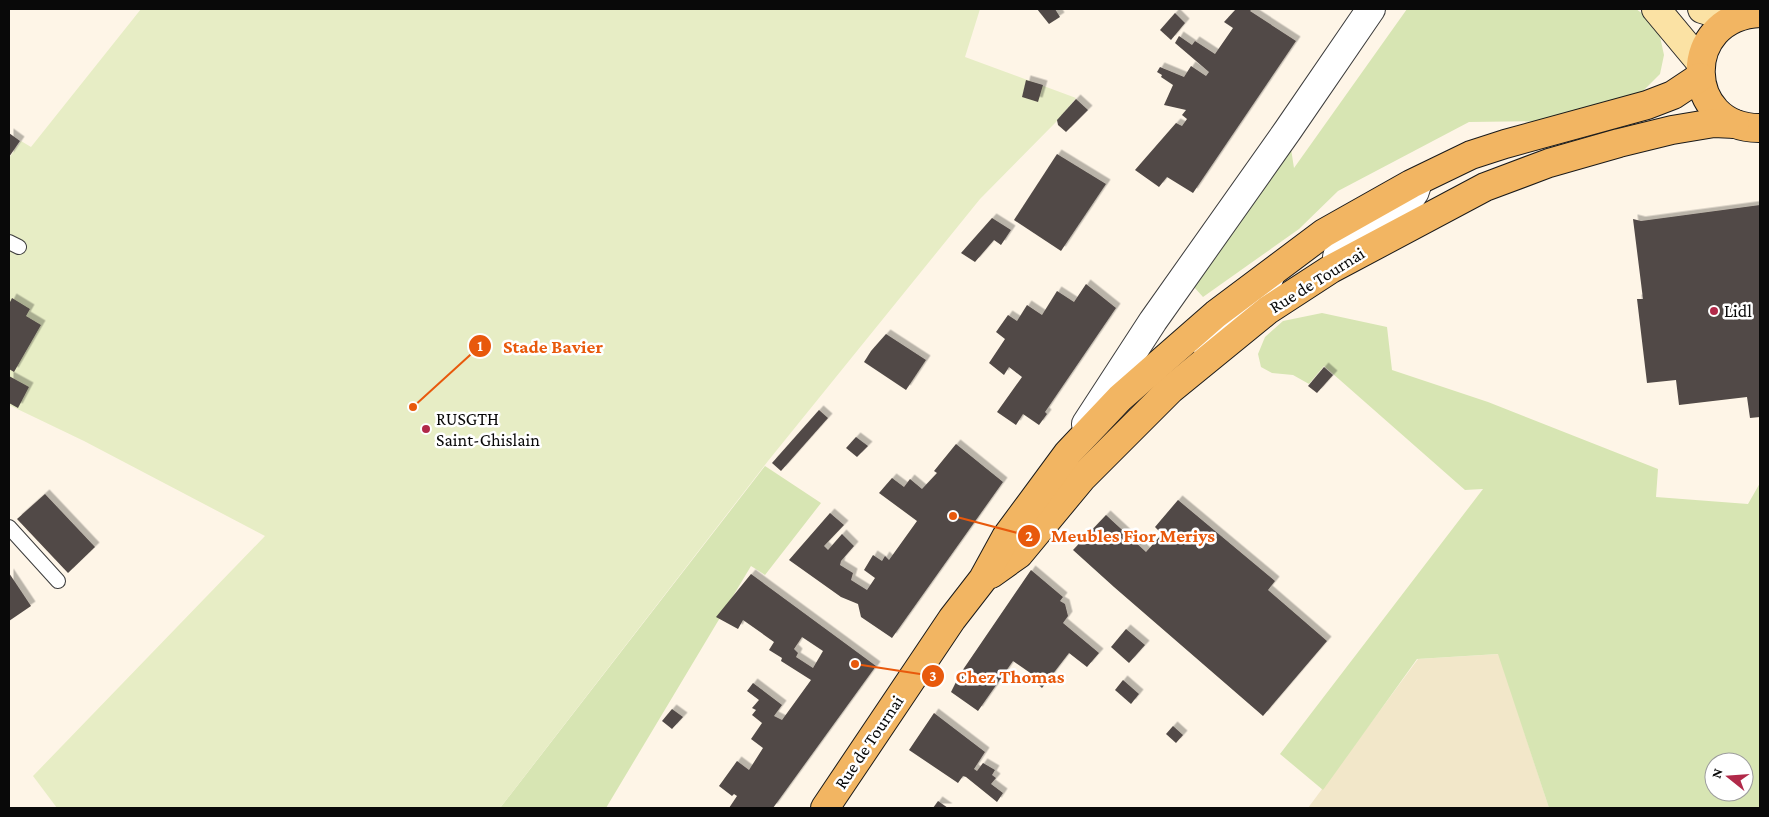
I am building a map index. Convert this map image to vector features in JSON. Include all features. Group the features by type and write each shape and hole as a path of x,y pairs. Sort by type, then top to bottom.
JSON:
{"main road":[{"path":"1656,9 1701,70"},
{"path":"1702,9 1715,13 1754,14"},
{"path":"1747,126 1722,116 1711,105 1704,91 1701,70 1707,43 1717,29 1731,20 1754,14"},
{"name":"Rue de Tournai","path":"825,808 952,619 983,579 1006,537 1068,453 1126,392 1216,314 1324,233 1427,176 1471,155 1647,105 1673,95 1701,70"},
{"name":"Rue de Tournai","path":"983,579 1000,569 1018,554 1082,478 1170,390 1268,310 1331,269 1485,187 1550,163 1672,130 1714,123 1747,126"}],"street":[{"name":"Rue de Tournai","path":"1068,453 1148,328 1371,9"}],"lane":[{"path":"1331,269 1329,257 1330,252 1335,246 1417,201 1427,176"},
{"path":"1206,360 1201,350 1204,343 1268,293 1274,285 1282,263"},
{"path":"9,527 58,581"}],"shaded area":[{"path":"1499,654 1549,808 1308,808 1418,659"}],"green space":[{"path":"141,9 980,9 965,57 1076,98 1056,122 980,199 768,461 500,808 57,808 33,776 265,536 84,441 9,405 9,158 21,141 31,147"},
{"path":"1407,9 1636,9 1653,21 1659,32 1664,55 1660,74 1642,92 1621,101 1558,121 1469,122 1338,191 1299,229 1203,297 1194,287 1291,149 1294,168"},
{"path":"1322,313 1387,327 1392,370 1488,402 1658,469 1656,497 1748,504 1760,483 1760,808 1549,808 1498,654 1417,659 1323,790 1280,754 1483,489 1465,490 1324,366 1309,384 1293,375 1272,373 1261,367 1258,354 1265,337 1283,321"},
{"path":"765,466 821,503 765,575 751,566 606,808 500,808"}],"building":[{"path":"1037,9 1055,9 1060,17 1049,24"},
{"path":"1236,9 1252,9 1250,11 1296,41 1193,193 1167,177 1159,187 1135,170 1176,123 1182,126 1187,119 1182,115 1186,110 1164,105 1173,85 1157,72 1160,67 1184,77 1191,66 1206,76 1209,72 1175,43 1179,36 1192,45 1195,41 1215,54 1233,28 1224,22"},
{"path":"1175,13 1185,23 1171,40 1160,30"},
{"path":"1026,80 1043,85 1038,102 1022,97"},
{"path":"1076,99 1088,110 1066,132 1058,125 1057,120"},
{"path":"9,133 20,141 9,157"},
{"path":"1057,154 1106,184 1061,251 1014,220"},
{"name":"Lidl","path":"1760,205 1760,417 1750,418 1747,397 1679,405 1676,380 1647,383 1637,299 1643,299 1633,219 1641,221"},
{"path":"992,218 1011,230 1001,245 994,240 975,262 961,253"},
{"path":"1086,284 1116,308 1045,412 1047,414 1039,425 1023,414 1016,425 997,412 1022,377 1009,367 1004,375 989,363 1005,339 996,332 1008,315 1017,321 1027,305 1042,315 1057,291 1074,302"},
{"path":"12,298 30,309 26,316 41,325 14,372 9,369 9,304"},
{"path":"886,334 926,360 906,390 864,362"},
{"path":"1324,367 1333,375 1317,393 1308,386"},
{"path":"9,376 29,387 18,408 9,403"},
{"path":"819,410 828,418 781,471 772,463"},
{"path":"856,437 868,446 857,457 846,448"},
{"path":"956,444 1003,482 892,638 861,617 858,604 841,597 789,560 830,513 844,525 824,546 828,550 842,534 854,546 841,561 840,565 853,573 851,580 867,590 875,578 864,570 873,555 882,561 885,556 889,560 917,521 879,493 892,478 904,487 910,479 922,489 937,473 934,471"},
{"path":"45,494 95,547 68,573 17,519"},
{"path":"1178,500 1275,581 1268,590 1327,641 1263,716 1073,550 1106,515 1146,552 1162,534 1155,527"},
{"path":"1031,570 1063,597 1060,601 1065,604 1068,616 1063,623 1099,653 1087,667 1069,653 1042,688 1036,682 1039,679 1013,661 978,711 951,692 960,674"},
{"path":"9,573 31,606 9,621"},
{"path":"751,574 876,666 773,808 729,808 737,796 734,794 732,796 719,786 737,761 749,770 763,748 751,739 762,723 752,715 756,710 752,708 759,700 747,691 753,683 782,705 774,716 782,720 811,680 781,661 782,658 769,650 774,642 743,620 738,629 716,617","holes":["802,637 823,651 813,668 796,657 798,653 794,649"]},
{"path":"1126,629 1145,645 1129,663 1111,647"},
{"path":"1123,680 1139,694 1131,704 1115,690"},
{"path":"672,709 683,717 672,729 662,721"},
{"path":"934,713 985,752 974,769 977,771 983,763 995,770 992,775 996,778 991,784 1003,793 997,802 966,777 963,776 958,783 909,750"},
{"path":"1173,726 1183,735 1176,743 1166,734"},
{"path":"938,801 948,808 933,808"}],"place":[{"name":"Lidl","path":"1714,311"},
{"name":"Stade Bavier","path":"413,407"},
{"name":"RUSGTH Saint-Ghislain","path":"426,429"},
{"name":"Meubles Fior Meriys","path":"953,516"},
{"name":"Chez Thomas","path":"855,664"}]}
